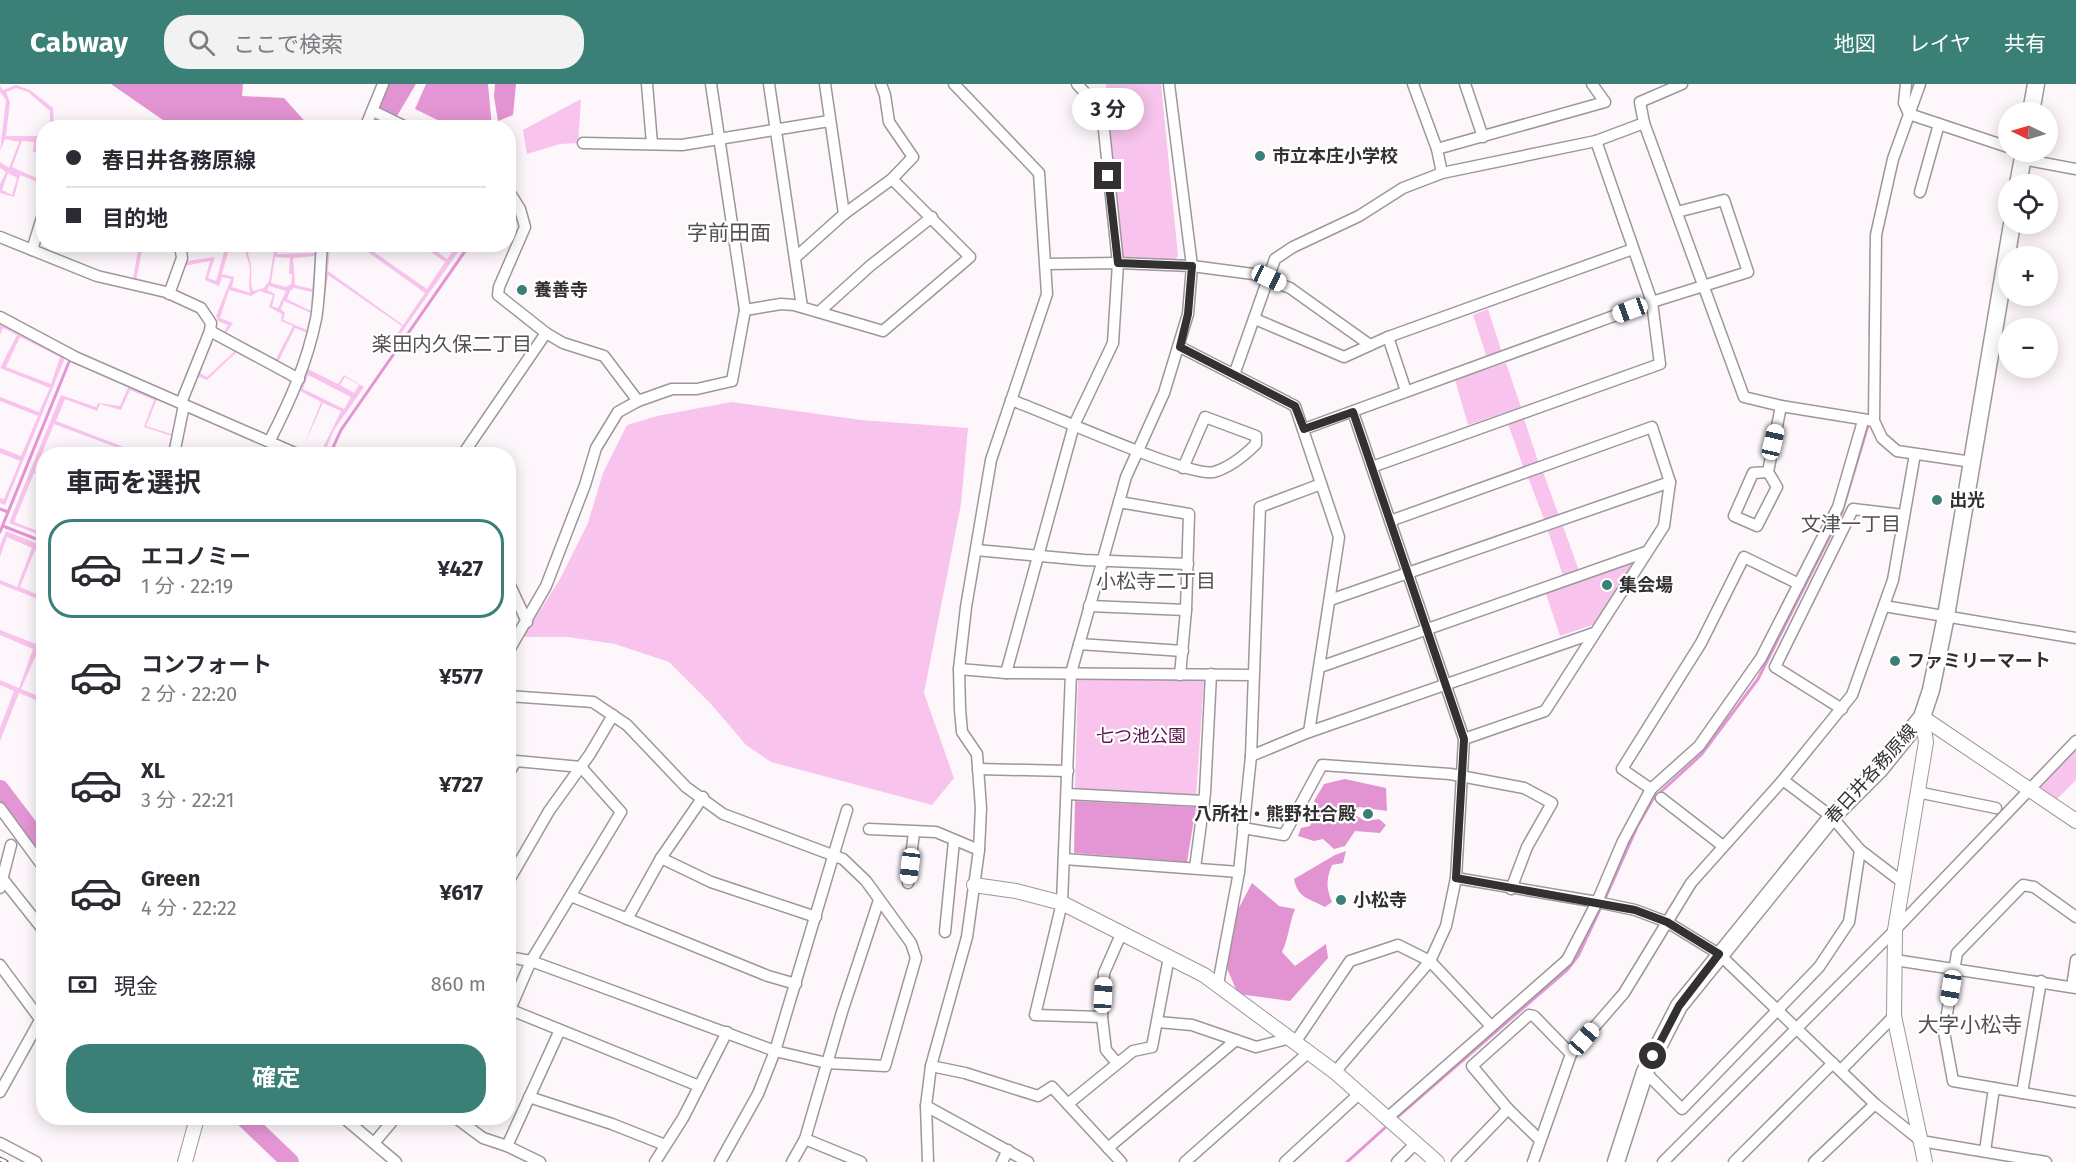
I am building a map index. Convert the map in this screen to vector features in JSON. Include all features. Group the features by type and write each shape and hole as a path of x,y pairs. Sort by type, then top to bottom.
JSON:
{"main road":[{"path":"2033,102 2036,84"},
{"name":"春日井各務原線","path":"1616,1162 1645,1072 1679,1006 1832,817 1880,769 1922,717 1931,690 1946,616 2010,234"}],"street":[{"path":"369,120 383,84"},
{"path":"647,84 652,144"},
{"path":"516,639 546,586 585,485 596,448 618,412 638,401 672,389 697,389 732,381 745,310 711,84"},
{"path":"769,84 802,307"},
{"path":"825,84 844,214"},
{"path":"796,257 844,214 892,179 913,157 889,122 881,84"},
{"path":"928,1162 926,1106 932,1066 967,937 979,850 981,808 978,769 976,754 962,732 959,669 991,460 1047,294 1039,173 954,84"},
{"path":"1006,673 1074,425 1113,343 1118,263 1102,111 1077,84"},
{"path":"1102,1017 1035,1015 1062,903 1071,673 1119,502 1138,450 1164,393 1180,347 1188,314 1192,266 1169,84"},
{"path":"1413,84 1437,149 1442,173"},
{"path":"1465,84 1483,137"},
{"path":"1437,149 1605,102 1592,84"},
{"path":"1682,84 1660,89 1640,102 1644,123 1744,397 1781,406 1874,421"},
{"path":"1906,84 1904,103 1909,114 1998,144"},
{"path":"1920,84 1893,159 1876,235 1874,421 1882,438 1897,451 1972,462"},
{"path":"373,111 392,120"},
{"path":"583,143 682,145 829,121"},
{"path":"1234,375 1275,259 1293,247 1359,216 1403,188 1442,173 1596,141 1644,123"},
{"path":"1920,192 1940,124"},
{"path":"1372,467 1660,364 1652,302 1596,141"},
{"path":"2050,162 2076,169"},
{"path":"745,310 781,304 802,307 883,331 970,256 892,179"},
{"path":"1304,429 1652,302 1748,272 1724,200 1677,212"},
{"path":"516,203 525,227 516,248"},
{"path":"819,312 870,266 932,217"},
{"path":"0,237 36,252"},
{"path":"32,250 36,237"},
{"path":"1255,319 1344,357 1388,337 1633,249"},
{"path":"37,252 97,276 170,294 201,308 211,323 210,331 182,404 175,447"},
{"path":"170,294 182,258 181,252"},
{"path":"270,440 298,380 316,316 321,252"},
{"path":"514,252 499,287 498,295 546,333 563,343 604,356 638,401"},
{"path":"1046,264 1118,263 1192,266 1253,274 1269,278 1290,288 1370,345"},
{"path":"0,317 75,357 284,447"},
{"path":"210,331 298,380"},
{"path":"468,447 509,391 546,333"},
{"path":"1388,337 1406,391"},
{"path":"1180,347 1295,406 1304,429 1339,537 1309,732"},
{"path":"1011,400 1183,468 1197,472 1213,472 1240,459 1256,444 1256,436 1205,417 1183,468"},
{"path":"1768,472 1753,473 1734,516 1757,526 1777,488 1768,472 1781,406"},
{"path":"1335,1072 1430,961 1446,926 1456,878 1464,739 1353,412"},
{"path":"1386,1119 1567,960 1597,902 1623,841 1651,789 1699,746 1747,682 1838,507 1863,421"},
{"path":"1390,521 1652,428 1670,482 1664,526 1545,711 1464,739"},
{"path":"1533,1162 1571,1054 1624,993 1691,883 1783,780 1852,695 1893,580 1915,454"},
{"path":"1330,600 1670,482"},
{"path":"1218,984 1239,872 1251,756 1260,507 1321,484"},
{"path":"1119,502 1189,513 1186,610 1180,675"},
{"path":"1842,710 1775,667 1853,509 1904,515"},
{"path":"976,550 1038,556 1188,564"},
{"path":"1320,667 1646,552"},
{"path":"1651,789 1622,769 1701,643 1744,557 1798,584"},
{"path":"516,598 527,622"},
{"path":"1089,606 1186,610"},
{"path":"1884,606 2076,638"},
{"path":"1251,756 1309,732 1594,633"},
{"path":"1079,644 1182,651"},
{"path":"959,669 1006,673 1253,675"},
{"path":"1195,868 1204,801 1211,674"},
{"path":"516,697 593,702 627,725 686,787 703,797 723,814 834,854 855,868 911,943 916,958 885,1066 827,1063 775,1051 531,961 516,958"},
{"path":"516,868 549,811 581,767 613,715"},
{"path":"1922,717 2076,821"},
{"path":"1922,717 1926,742 1896,930 1894,1016 1925,1162"},
{"path":"1663,1162 1896,930 2076,741"},
{"path":"516,760 581,767 621,812 531,961 516,997"},
{"path":"1243,828 1284,835 1323,765 1461,777 1524,788 1552,803 1527,847 1511,889"},
{"path":"978,769 1068,771"},
{"path":"1783,780 1832,817 1860,850 1902,882"},
{"path":"1917,792 1996,808"},
{"path":"1066,794 1204,801"},
{"path":"627,919 661,858 703,797"},
{"path":"1661,798 1723,846"},
{"path":"0,808 36,857"},
{"path":"720,1162 758,1094 775,1051 847,810"},
{"path":"869,829 936,832 979,850"},
{"path":"908,883 914,831"},
{"path":"945,932 954,841"},
{"path":"11,844 1,883 36,923"},
{"path":"1645,1072 1682,1109 1819,967 1849,922 1860,850"},
{"path":"661,858 711,882 816,918"},
{"path":"1064,859 1239,872"},
{"path":"1456,878 1597,902 1635,910 1667,922 1719,954 1875,1104 1922,1141 1985,1151 2018,1160 2046,1162"},
{"path":"974,885 1016,891 1062,903 1122,932 1218,984 1335,1072 1437,1162"},
{"path":"2076,917 2034,887 2023,885 1959,950 1944,1032 1952,1077 1956,1083 2076,1102"},
{"path":"571,896 768,976 796,984"},
{"path":"792,1162 805,1139 879,900"},
{"path":"1117,1063 1106,1050 1102,1017 1104,973 1122,932"},
{"path":"1158,1022 1192,1025 1256,1047 1293,1039 1350,961 1398,945 1430,961 1491,1026"},
{"path":"1069,1103 1132,1051 1152,1047 1169,957"},
{"path":"1895,960 2041,981 2074,988 2076,960"},
{"path":"0,965 36,1009"},
{"path":"2022,1093 2041,981"},
{"path":"516,1014 699,1086"},
{"path":"1540,1140 1508,1109 1472,1066 1529,1015 1534,1016 1571,1054"},
{"path":"1734,1162 1894,1016"},
{"path":"0,1092 36,1027"},
{"path":"507,1146 560,1030"},
{"path":"655,1162 727,1032"},
{"path":"1108,1148 1236,1040"},
{"path":"1185,1162 1309,1052"},
{"path":"932,1066 965,1073 1038,1096 1052,1086 1121,1162"},
{"path":"1985,1151 1994,1089"},
{"path":"1285,1162 1359,1095"},
{"path":"529,1097 612,1124 665,1145"},
{"path":"1814,1162 1875,1104"},
{"path":"926,1106 1028,1162"},
{"path":"1457,1162 1508,1109"},
{"path":"185,1162 195,1125"},
{"path":"352,1125 396,1162"},
{"path":"374,1143 389,1125"},
{"path":"465,1125 483,1138 507,1146 540,1162"},
{"path":"805,1139 861,1162"},
{"path":"0,1143 36,1162"},
{"path":"1397,1162 1415,1144"},
{"path":"1002,1162 1008,1150"}],"green space":[{"path":"1106,84 1161,84 1178,256 1175,260 1122,257"},
{"path":"16,85 30,90 53,108 54,120 50,120 50,111 28,92 16,88 6,92 10,102 6,136 36,136 36,153 33,152 34,142 22,141 12,167 36,178 36,181 20,175 14,197 0,193 0,184 6,172 0,168 0,162 9,168 19,142 5,139 0,151 6,100 0,92 0,86 3,90","holes":["8,173 17,178 12,195 2,190"]},
{"path":"581,99 578,143 560,144 527,154 523,130"},
{"path":"138,252 142,252 136,281 167,289 186,261 215,257 208,278 216,281 224,252 228,252 222,274 234,277 232,287 250,293 250,269 246,252 249,252 251,265 253,291 264,288 269,281 274,252 277,252 277,254 329,252 328,271 403,325 425,293 368,252 374,252 427,289 445,262 431,252 438,252 447,259 452,252 458,252 383,359 402,326 328,275 322,318 317,317 304,367 338,384 344,375 364,387 334,430 327,447 323,447 341,411 323,403 304,445 321,402 295,388 298,379 273,365 293,326 281,321 282,314 269,307 273,295 259,291 251,296 229,290 220,318 233,323 223,337 242,347 207,380 191,374 210,331 201,308 132,284","holes":["315,256 312,289 295,285 293,258","275,257 290,258 291,284 286,287 271,283","210,261 205,280 219,286 222,277 231,279 216,316 218,321 228,325 224,333 215,327 208,308 175,291 184,266","269,286 286,291 278,308 272,306 275,294 267,290","294,288 312,292 311,311 287,299","284,301 311,313 307,330 283,320 285,313 281,309","295,328 308,333 294,372 278,362","212,339 236,350 207,377 198,372","308,375 351,397 344,409 303,389","345,377 359,385 354,393 340,385"]},
{"path":"1488,309 1502,353 1487,358 1473,315"},
{"path":"0,317 67,353 5,505 0,503 0,498 4,499 20,461 0,453 0,448 21,456 38,416 0,401 0,397 39,412 50,388 0,368 17,335 3,328 0,335","holes":["20,337 60,357 51,384 6,367"]},
{"path":"1506,363 1521,407 1468,425 1455,380"},
{"path":"131,381 159,394 146,426 178,436 176,447 168,447 172,436 144,427 154,400 130,390 121,410 100,404 97,411 65,399 56,421 124,447 115,447 54,424 44,447 40,447 61,395 96,407 98,403 120,406"},
{"path":"731,402 861,420 968,428 961,504 924,693 954,778 932,805 771,762 746,745 711,704 669,662 615,644 568,637 523,637 560,579 588,523 603,473 627,425 657,416"},
{"path":"1524,419 1539,464 1524,469 1508,424"},
{"path":"36,457 36,474 34,473 14,522 36,530 36,533 9,523"},
{"path":"1543,472 1559,516 1545,522 1528,477"},
{"path":"1563,526 1579,571 1563,576 1548,531"},
{"path":"6,531 36,543 36,550 20,587 36,594 36,598 0,584 0,580 17,587 32,548 7,537 0,557 0,546"},
{"path":"1636,561 1595,624 1560,636 1546,594"},
{"path":"0,630 36,644 36,655 21,689 36,695 36,700 19,693 0,741 0,728 14,691 0,685 0,680 19,688 33,649 0,635"},
{"name":"七つ池公園","path":"1078,678 1204,680 1196,796 1075,790"},
{"path":"2076,736 2076,780 2056,800 2030,783"}],"shaded area":[{"path":"111,84 243,84 242,96 284,98 304,120 163,120"},
{"path":"383,84 416,84 395,120 373,111"},
{"path":"426,84 488,84 491,120 438,120 415,109"},
{"path":"495,84 516,84 513,115 498,120 494,97"},
{"path":"1345,779 1386,788 1387,811 1359,807 1355,815 1365,821 1379,819 1386,825 1380,833 1355,831 1345,846 1334,849 1323,839 1314,841 1298,836 1301,828 1310,826 1317,806 1314,801 1324,784"},
{"path":"1075,801 1196,807 1187,862 1074,853"},
{"path":"1346,851 1343,863 1332,865 1329,875 1328,888 1332,902 1325,907 1298,891 1294,879"},
{"path":"1252,883 1279,906 1295,909 1282,952 1295,966 1326,944 1328,958 1290,1001 1238,994 1226,966 1234,917"}],"waterway":[{"path":"1870,335 1871,248"},
{"path":"333,447 341,430 464,252"},
{"path":"0,532 69,362"},
{"path":"1604,901 1638,825 1653,799 1701,755 1758,679 1842,512 1869,422"},
{"path":"0,509 8,512"},
{"path":"3,526 36,539"},
{"path":"0,789 36,836"},
{"path":"1395,1119 1567,970 1578,956 1601,907"},
{"path":"251,1125 290,1162"},
{"path":"1347,1162 1388,1125"}],"railway":[{"path":"0,1159 6,1162"}],"place":[{"name":"市立本庄小学校","path":"1260,156"},
{"name":"養善寺","path":"522,290"},
{"name":"出光","path":"1937,500"},
{"name":"集会場","path":"1607,585"},
{"name":"ファミリーマート","path":"1895,661"},
{"name":"八所社・熊野社合殿","path":"1368,814"},
{"name":"小松寺","path":"1341,900"}],"district":[{"name":"字前田面","path":"729,233"},
{"name":"楽田内久保二丁目","path":"452,344"},
{"name":"文津一丁目","path":"1851,524"},
{"name":"小松寺二丁目","path":"1156,581"},
{"name":"大字小松寺","path":"1970,1025"}],"route":[{"path":"1108,176 1118,263 1192,266 1188,314 1180,347 1295,406 1304,429 1353,412 1464,739 1456,878 1635,910 1667,922 1719,954 1679,1006 1653,1056"}]}
